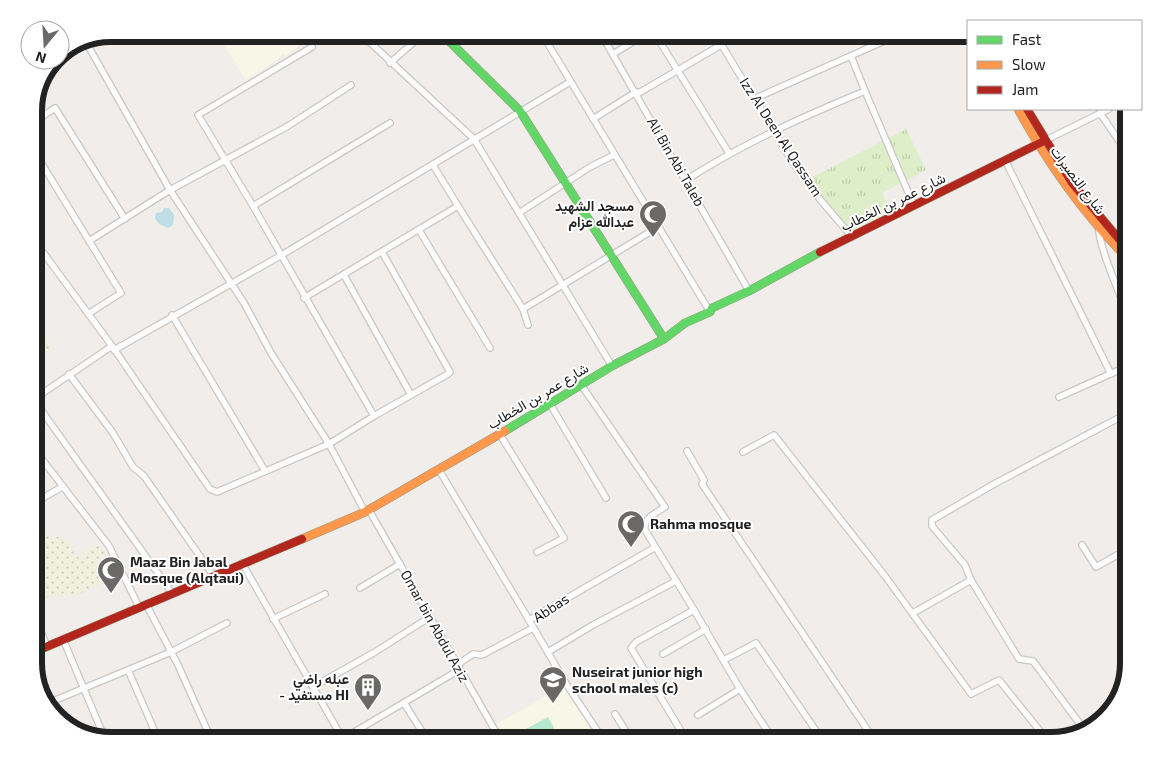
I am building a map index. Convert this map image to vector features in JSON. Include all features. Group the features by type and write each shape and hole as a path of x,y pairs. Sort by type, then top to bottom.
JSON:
{"street":[{"path":"369,42 474,139 612,366"},
{"path":"390,63 414,42"},
{"path":"450,42 520,111 664,339"},
{"path":"547,42 710,312"},
{"name":"Ali Bin Abi Taleb","path":"606,42 748,291"},
{"path":"613,54 633,42"},
{"path":"660,42 728,153"},
{"name":"Izz Al Deen Al Qassam","path":"719,42 756,98 794,164 818,197 852,237"},
{"path":"756,98 882,42"},
{"path":"593,119 721,45"},
{"name":"Omar bin Abdul Aziz","path":"88,46 170,190 231,284 270,353 329,444 400,564 495,732"},
{"path":"312,47 198,115 253,206 304,298 374,416"},
{"path":"851,56 914,206"},
{"path":"43,393 69,374 113,348 160,325 172,315 280,256 570,82"},
{"path":"89,242 170,190 288,126 351,85"},
{"path":"686,180 728,153 774,129 865,91"},
{"path":"43,116 55,108 125,219"},
{"name":"شارع النصيرات","path":"1019,110 1037,145 1098,227 1120,250"},
{"name":"شارع النصيرات","path":"1028,110 1058,163 1120,241"},
{"path":"1044,141 1107,110"},
{"path":"1100,113 1120,142"},
{"path":"253,206 390,123"},
{"name":"شارع عمر بن الخطاب","path":"43,648 367,511 582,386 612,366 664,339 685,323 710,312 712,308 748,291 803,260 1006,162 1044,141"},
{"path":"519,213 590,167 614,155"},
{"path":"1006,162 1112,374"},
{"path":"433,165 523,309 528,325"},
{"path":"43,166 121,293 88,314"},
{"path":"304,298 458,206"},
{"path":"1100,217 1098,227 1101,246 1120,292"},
{"path":"523,309 658,226"},
{"path":"419,230 490,348"},
{"path":"43,252 113,348 210,488 217,492 329,444 449,373 382,252"},
{"path":"344,275 411,395"},
{"path":"172,315 265,471"},
{"path":"1059,397 1120,370"},
{"path":"69,374 113,433 133,468 144,476 212,575"},
{"path":"582,386 665,507 644,524 654,548 706,629 740,690 768,732"},
{"path":"550,404 606,498"},
{"path":"43,413 172,593"},
{"path":"1081,725 1033,662 1019,659 971,580 965,565 932,526 932,520 996,483 1120,417"},
{"path":"499,433 564,538 537,552"},
{"path":"743,452 774,435 840,516 971,694 999,680 1041,732"},
{"path":"687,451 704,480 702,484 869,732"},
{"path":"43,461 109,546 171,652 208,732"},
{"path":"440,470 529,620"},
{"path":"43,498 62,487"},
{"path":"1082,545 1096,567 1120,554"},
{"name":"Abbas","path":"354,732 404,703 458,667 473,654 482,655 533,628 529,620 654,548"},
{"path":"242,563 339,732"},
{"path":"360,588 400,564"},
{"path":"912,613 971,580"},
{"path":"548,652 593,625 676,581"},
{"path":"273,619 326,594"},
{"path":"682,732 631,648 636,642 694,610"},
{"path":"313,687 375,652 430,617"},
{"path":"54,701 171,652 227,623"},
{"path":"533,628 598,732"},
{"path":"663,654 706,629"},
{"path":"43,637 47,646"},
{"path":"63,639 102,732"},
{"path":"724,660 756,643 817,732"},
{"path":"128,670 155,732"},
{"path":"698,715 740,690"},
{"path":"404,703 422,732"},
{"path":"615,714 626,732"}],"shaded area":[{"path":"222,42 304,42 286,56 282,53 280,58 246,80"},
{"path":"43,335 53,348 43,355"},
{"path":"43,533 68,540 77,557 97,544 123,575 76,595 43,597"},
{"name":"Nuseirat junior high school males (c)","path":"565,685 592,732 502,732 497,724"}],"green space":[{"path":"906,129 926,170 882,193 891,212 849,232 805,181"},
{"path":"548,717 554,728 547,732 528,732 526,729"}],"water":[{"path":"164,208 169,208 174,215 173,225 168,228 159,224 155,218 156,213 162,212"}],"traffic: fast":[{"path":"450,42 520,111 664,339"},
{"path":"505,431 612,366 664,339 685,323 710,312 712,308 749,291 820,252"}],"traffic: slow":[{"path":"1019,110 1054,169 1096,224 1120,250"},
{"path":"302,539 365,512 505,431"}],"traffic: jam":[{"path":"1028,110 1072,183 1120,240"},
{"path":"820,252 1044,141"},
{"path":"43,648 302,539"}],"place":[{"name":"مسجد الشهيد عبدالله عزام","path":"653,238"},
{"name":"Rahma mosque","path":"631,548"},
{"name":"Maaz Bin Jabal Mosque (Alqtaui)","path":"111,594"},
{"name":"Nuseirat junior high school males (c)","path":"553,704"},
{"name":"عبله راضي - مستفيد HI","path":"368,711"}]}
